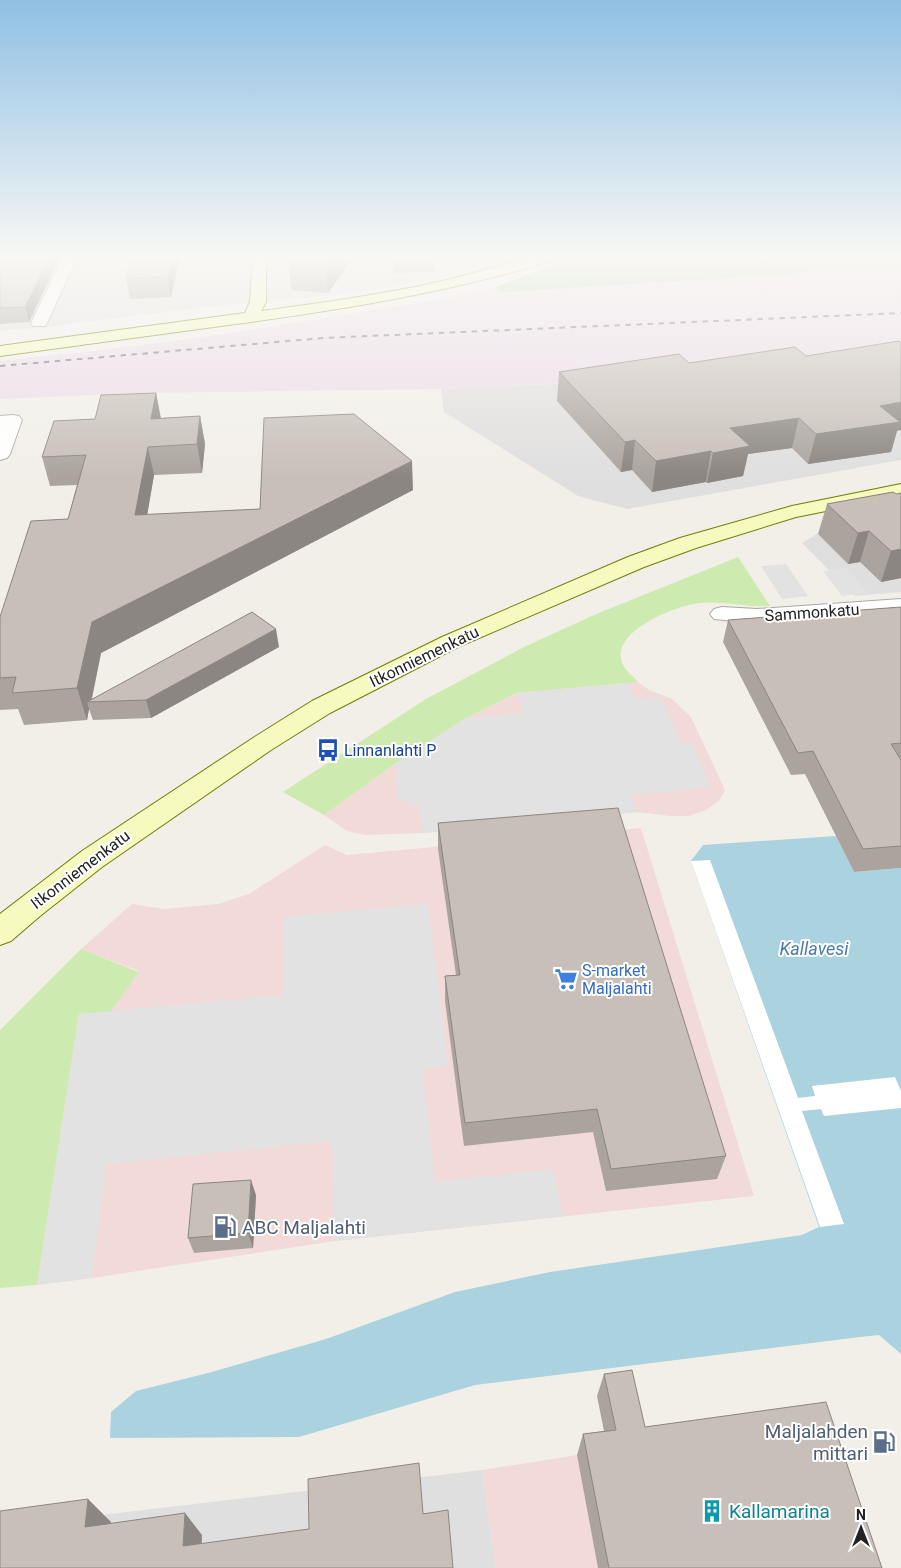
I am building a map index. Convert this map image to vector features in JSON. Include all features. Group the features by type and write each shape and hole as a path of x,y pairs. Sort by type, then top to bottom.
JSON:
{"main road":[{"path":"0,351 154,330"},
{"name":"Itkonniemenkatu","path":"0,932 92,858 262,744 321,707 450,642 636,562 688,543 792,512 901,490"}],"street":[{"path":"0,421 13,420 0,454"},
{"name":"Sammonkatu","path":"722,614 757,616 901,606"}],"shaded area":[{"path":"245,330 901,330 901,366 441,389 135,393 0,399 0,361 188,339"},
{"path":"901,368 901,460 627,509 578,496 444,412 441,389"},
{"path":"901,513 901,592 855,596 802,543 828,527"},
{"path":"786,564 808,596 782,599 761,566"},
{"path":"848,568 867,593 842,596 823,571"},
{"path":"638,682 649,690 672,699 691,717 725,790 719,801 706,810 689,816 637,812 423,833 366,835 347,831 324,815 396,763 466,718 518,693"},
{"path":"629,683 635,699 661,697 681,743 692,743 711,787 631,795 637,812 423,833 419,807 411,802 398,800 396,763 466,718 523,713 518,693"},
{"path":"641,828 754,1196 335,1241 37,1285 79,1014 139,971 81,949 132,904 165,909 218,904 249,894 325,845 347,855"},
{"path":"428,904 448,1066 423,1069 435,1182 554,1169 563,1216 335,1241 332,1141 106,1164 92,1278 37,1285 79,1014 284,995 284,917"},
{"path":"577,1455 855,1568 496,1568 482,1470"},
{"path":"482,1470 496,1568 0,1568 0,1527"}],"green space":[{"path":"738,557 770,606 713,602 694,604 671,611 644,624 625,643 621,653 624,667 638,682 517,693 466,718 396,763 324,815 283,792 426,699 524,647 594,615"},
{"path":"81,949 139,972 110,1012 79,1014 37,1285 0,1288 0,1030"}],"water":[{"name":"Kallavesi","path":"836,836 854,872 901,868 901,1354 879,1335 860,1337 475,1385 299,1437 110,1438 111,1412 136,1391 208,1373 326,1339 455,1292 550,1272 802,1235 819,1227 691,861 703,845"}],"pier":[{"path":"710,860 798,1098 815,1096 812,1086 895,1077 901,1091 901,1108 824,1116 821,1109 802,1111 844,1224 820,1227 691,861"}],"building":[{"path":"899,341 901,343 901,402 880,406 900,422 816,434 799,418 730,428 750,446 656,461 635,440 625,442 559,372 679,354 689,363 795,347 806,356"},
{"path":"156,393 151,419 200,416 197,444 148,447 135,515 260,509 264,418 354,414 412,461 92,622 77,688 12,693 16,677 0,678 0,617 31,521 68,519 86,455 42,457 54,421 95,419 101,395"},
{"path":"893,492 896,494 901,493 901,549 891,551 869,531 858,533 827,504"},
{"path":"901,607 901,743 891,744 901,760 901,846 863,849 813,751 798,753 728,620"},
{"path":"252,612 276,629 146,700 87,702"},
{"path":"618,808 726,1156 611,1169 597,1109 465,1123 445,976 460,975 438,823"},
{"path":"251,1180 248,1233 188,1238 193,1184"},
{"name":"Kallamarina","path":"632,1370 645,1427 826,1402 882,1568 609,1568 583,1434 616,1430 604,1374"},
{"path":"419,1463 423,1514 448,1510 453,1568 0,1568 0,1511 88,1499 85,1527 185,1513 183,1546 309,1529 308,1479"}],"railway":[{"path":"0,366 323,338 504,330"}],"place":[{"name":"Linnanlahti P","path":"328,750"},
{"name":"S-market Maljalahti","path":"566,979"},
{"name":"ABC Maljalahti","path":"225,1227"},
{"name":"Maljalahden mittari","path":"884,1442"},
{"name":"Kallamarina","path":"712,1511"}]}
